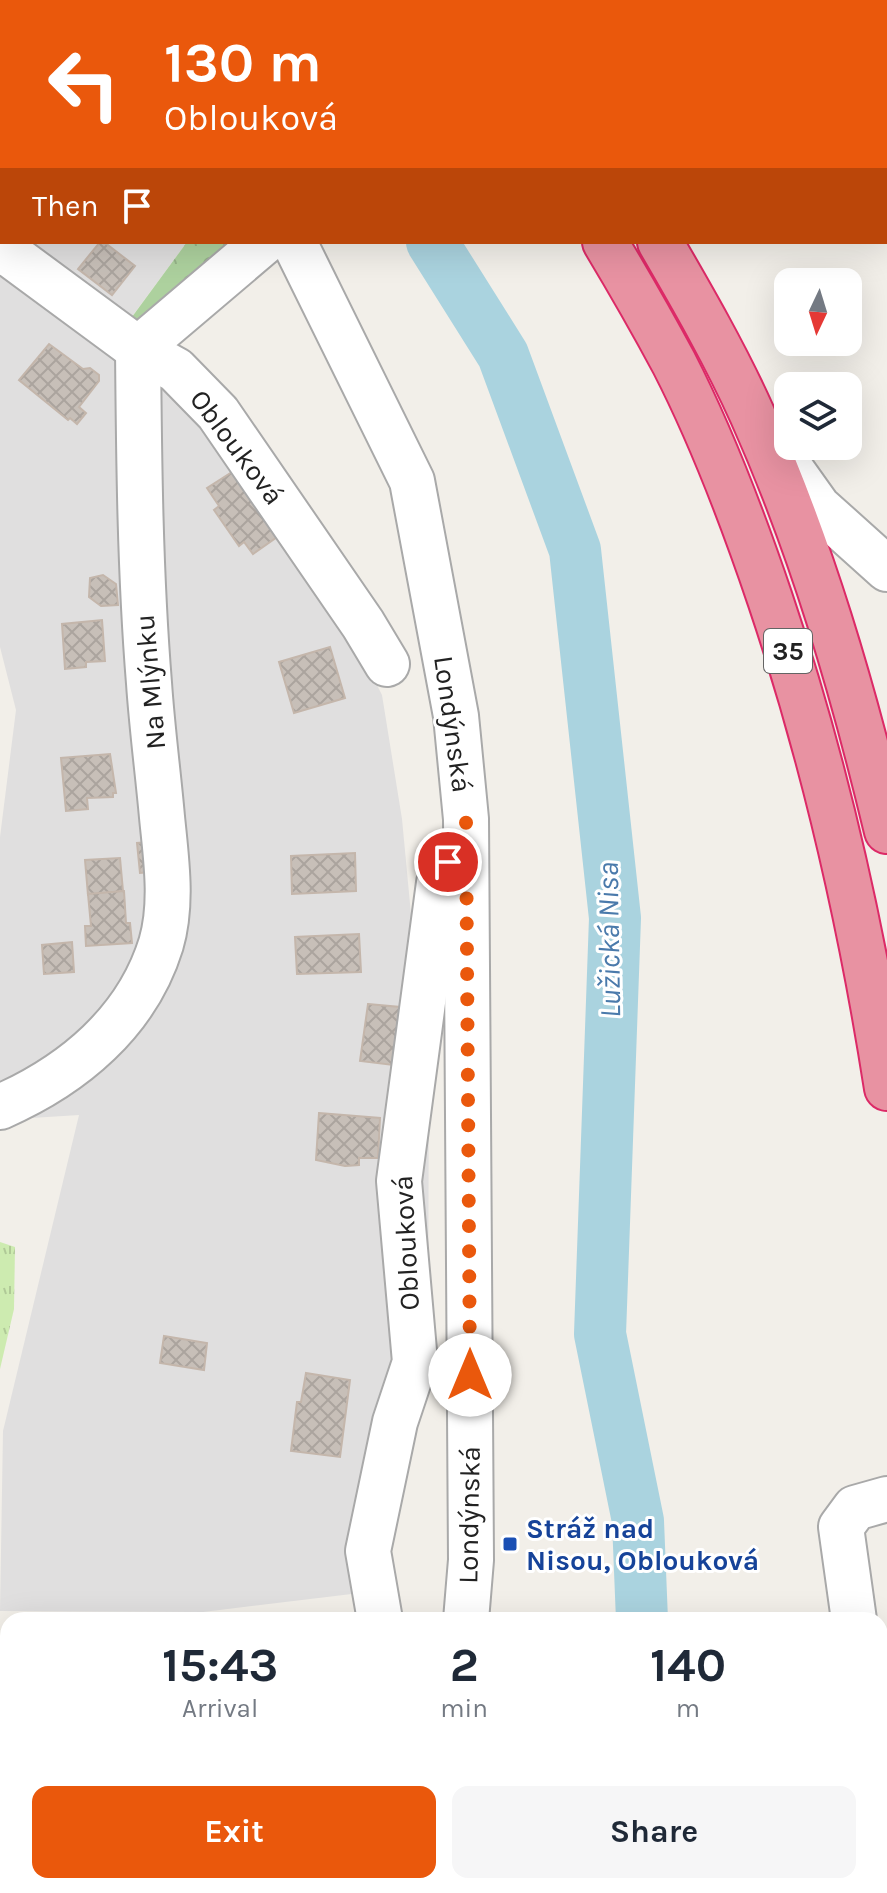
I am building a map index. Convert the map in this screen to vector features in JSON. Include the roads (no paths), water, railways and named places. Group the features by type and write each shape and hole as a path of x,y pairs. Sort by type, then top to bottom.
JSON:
{"highway":[{"name":"35","path":"606,244 675,365 705,431 748,536 787,650 840,838 887,1088"},
{"name":"35","path":"661,244 751,412 781,487 839,647 887,831"}],"street":[{"path":"138,349 262,244"},
{"name":"Londýnská","path":"295,244 412,481 456,716 466,819 471,1560 467,1612"},
{"name":"Oblouková","path":"0,251 12,256 138,349 176,370 218,413 363,624 387,664"},
{"name":"Na Mlýnku","path":"0,1107 36,1091 108,1036 135,1002 162,941 168,876 149,687 140,556 138,349"},
{"path":"751,412 818,507 887,569"},
{"name":"Oblouková","path":"379,1612 368,1551 395,1422 415,1362 399,1181 439,883 466,819"},
{"path":"853,1612 841,1527 855,1508 887,1499"}],"waterway":[{"name":"Lužická Nisa","path":"433,244 503,355 575,550 615,918 600,1334 638,1521 642,1612"}],"place":[{"name":"Stráž nad Nisou, Oblouková","path":"510,1544"}]}
